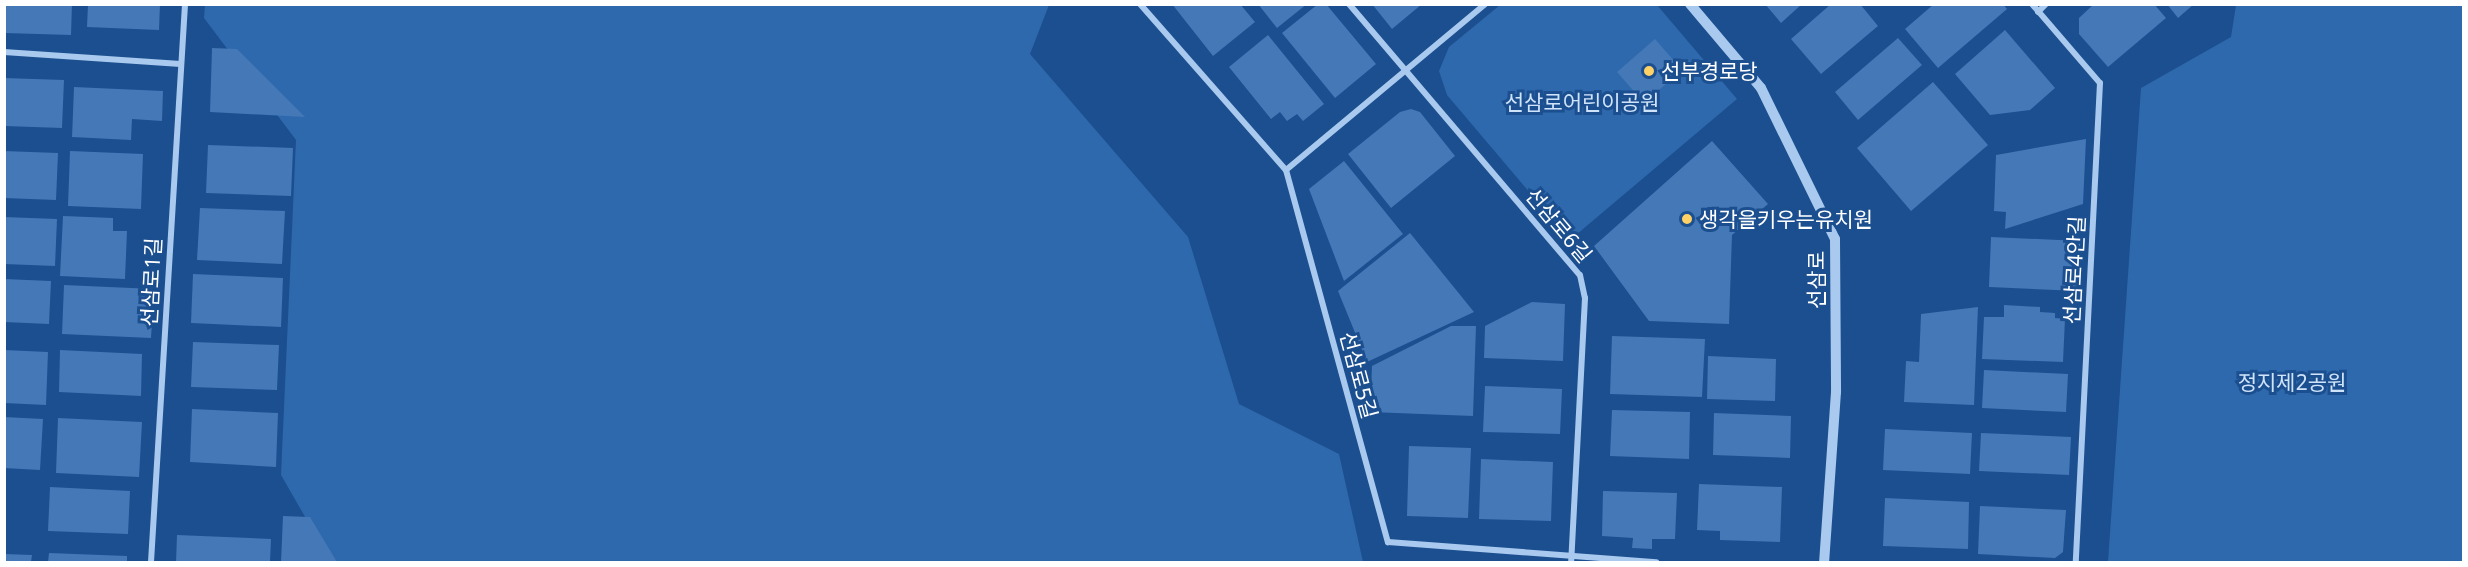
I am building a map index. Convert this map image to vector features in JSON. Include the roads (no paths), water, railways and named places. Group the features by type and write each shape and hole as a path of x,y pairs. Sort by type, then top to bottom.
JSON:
{"street":[{"name":"선삼로1길","path":"151,562 185,4"},
{"name":"선삼로5길","path":"1140,4 1286,170 1388,542 1571,560 1656,562"},
{"name":"선삼로6길","path":"1349,4 1580,275 1586,298 1571,560"},
{"path":"1286,170 1485,4"},
{"name":"선삼로","path":"1690,4 1761,88 1835,238 1836,392 1824,562"},
{"name":"선삼로4안길","path":"2031,4 2100,83 2076,562"},
{"path":"2038,12 2046,4"},
{"path":"4,52 181,64"}],"place":[{"name":"선부경로당","path":"1649,71"},
{"name":"생각을키우는유치원","path":"1687,219"}],"park label":[{"name":"선삼로어린이공원","path":"1582,102"},
{"name":"정지제2공원","path":"2292,382"}]}
